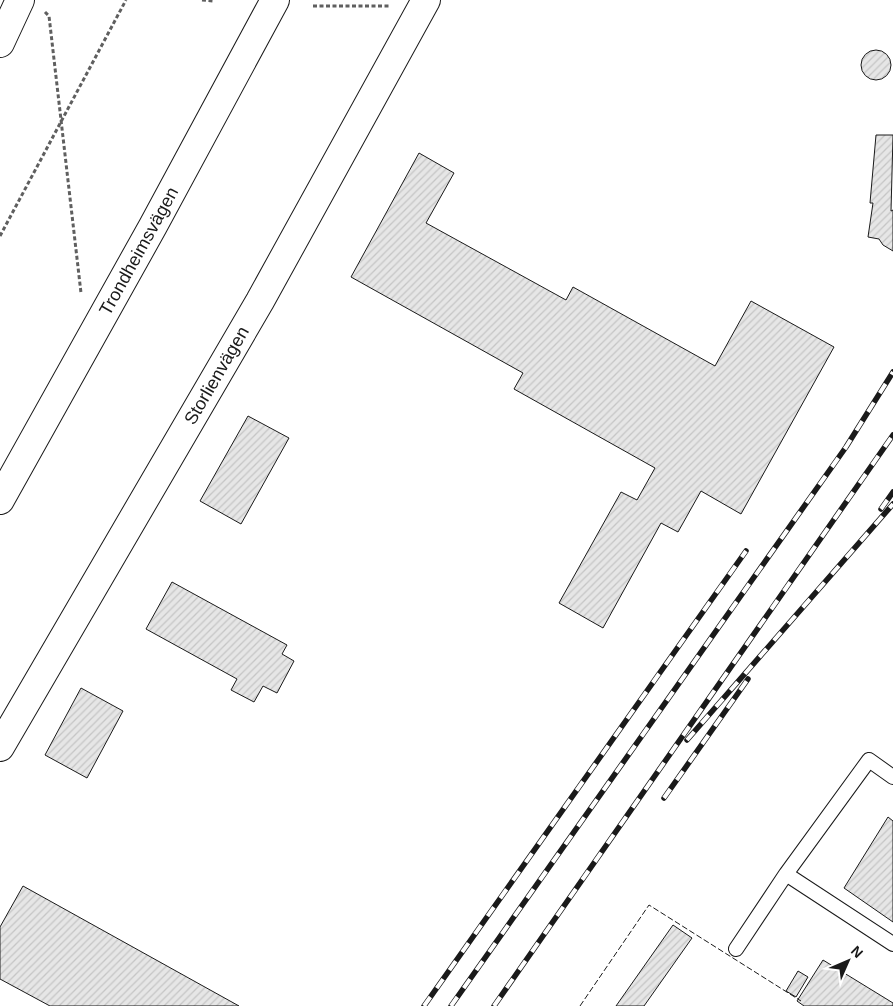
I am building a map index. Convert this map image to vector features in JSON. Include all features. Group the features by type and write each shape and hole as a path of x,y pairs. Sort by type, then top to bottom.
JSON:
{"street":[{"name":"Trondheimsvägen","path":"0,500 153,226 275,0"},
{"name":"Storlienvägen","path":"0,747 260,301 424,3"},
{"path":"0,43 32,6"}],"lane":[{"path":"736,949 786,874 869,760 893,777"},
{"path":"786,874 893,944"}],"path":[{"path":"0,236 126,0"},
{"path":"202,0 213,1"},
{"path":"313,6 424,3"},
{"path":"32,6 50,16 60,121 82,301"}],"building":[{"path":"876,50 887,54 891,65 887,76 876,80 865,76 861,65 865,54"},
{"path":"876,135 893,135 891,211 893,210 893,251 883,245 879,239 868,237 873,203 870,203"},
{"path":"419,153 454,173 426,223 566,300 573,287 715,366 751,301 834,347 741,514 701,491 678,532 661,523 603,628 559,603 621,492 637,500 655,468 514,389 523,373 351,277"},
{"path":"248,416 289,438 241,524 200,501"},
{"path":"172,582 287,645 282,654 294,661 277,693 263,686 254,702 231,690 237,679 146,629"},
{"path":"81,688 123,711 87,778 45,755"},
{"path":"888,817 893,821 893,922 844,888"},
{"path":"23,886 239,1006 50,1006 0,979 0,927"},
{"path":"673,925 692,938 644,1006 616,1006"},
{"path":"823,960 893,1003 893,1006 804,1006 797,1001"},
{"path":"798,971 808,977 796,997 786,991"}],"railway":[{"path":"451,1006 846,447 893,372"},
{"path":"494,1006 893,435"},
{"path":"881,509 893,492"},
{"path":"687,740 893,504"},
{"path":"424,1006 746,551"},
{"path":"664,798 748,679"}],"fence":[{"path":"580,1006 649,905 801,1001"}]}
